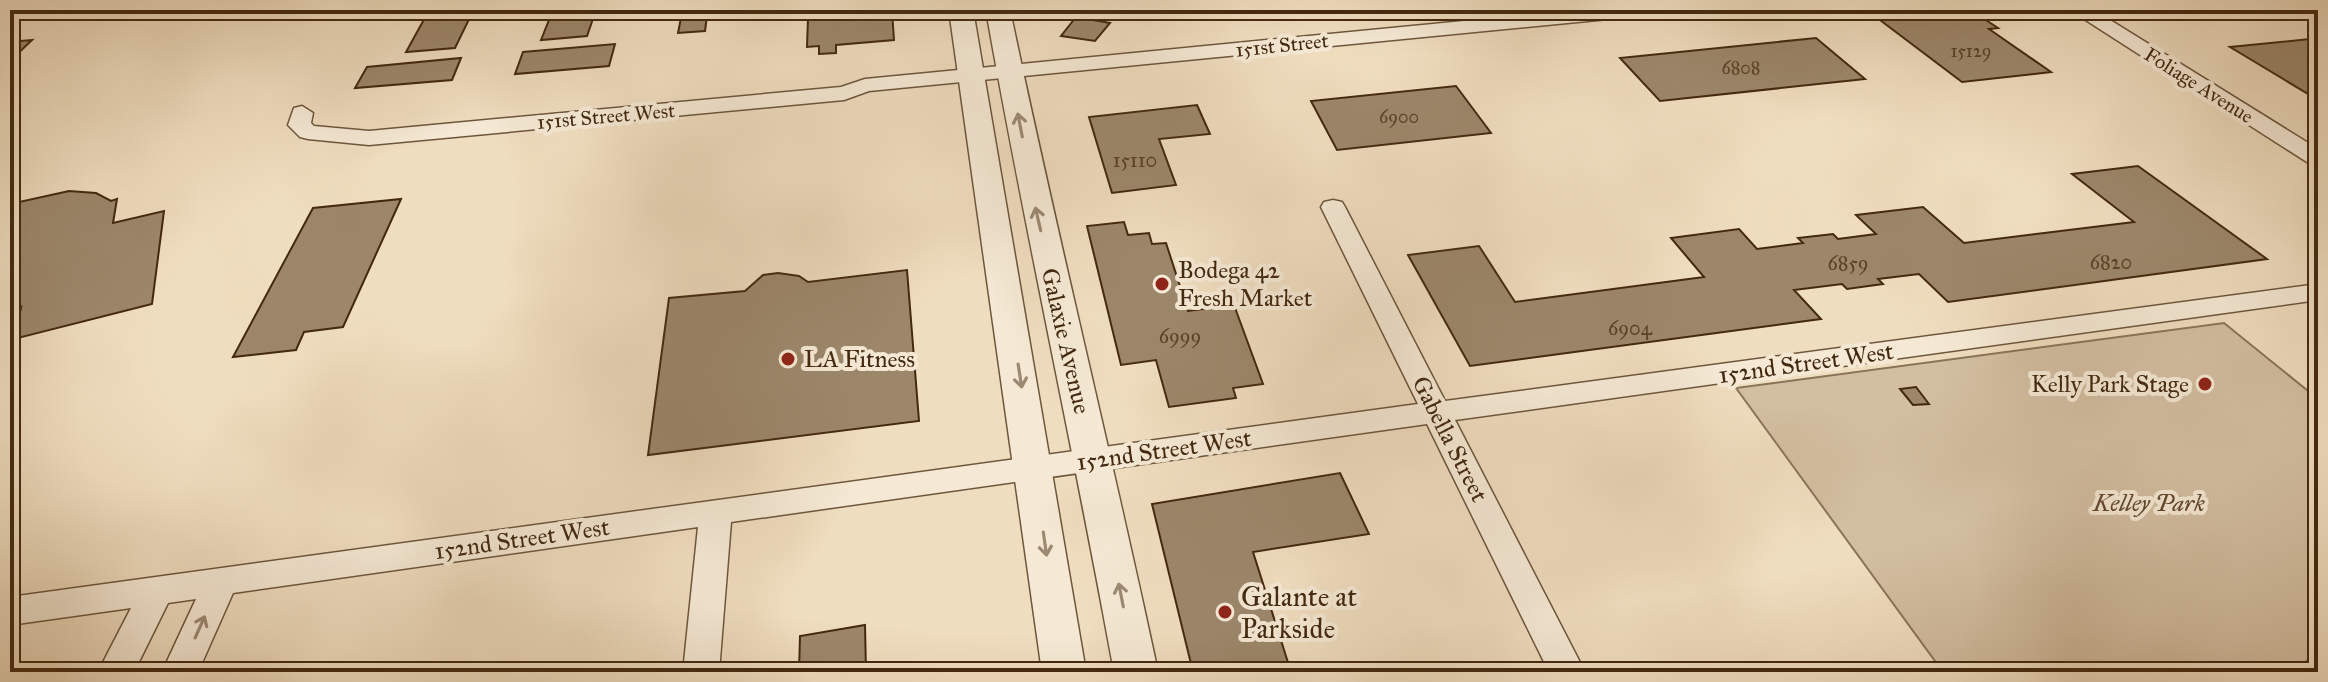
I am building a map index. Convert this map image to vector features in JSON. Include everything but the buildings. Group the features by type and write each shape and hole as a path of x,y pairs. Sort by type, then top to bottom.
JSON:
{"street":[{"name":"Galaxie Avenue","path":"961,10 1064,672"},
{"name":"Galaxie Avenue","path":"998,10 1036,209 1094,459 1136,672"},
{"name":"151st Street","path":"972,75 1639,10"},
{"name":"Foliage Avenue","path":"2080,10 2318,159"},
{"name":"151st Street West","path":"305,123 369,138 397,136 844,93 865,85 972,75"},
{"name":"Gabella Street","path":"1333,207 1567,672"},
{"name":"152nd Street West","path":"10,611 1034,467 2318,292"},
{"path":"701,672 716,511"},
{"path":"180,672 221,581"},
{"path":"116,672 157,591"}],"green space":[{"name":"Kelley Park","path":"2224,323 2318,399 2318,659 2307,661 2317,672 1943,672 1736,388"}],"place":[{"name":"Bodega 42 Fresh Market","path":"1162,284"},
{"name":"LA Fitness","path":"788,359"},
{"name":"Kelly Park Stage","path":"2205,384"},
{"name":"Galante at Parkside","path":"1225,612"}]}
